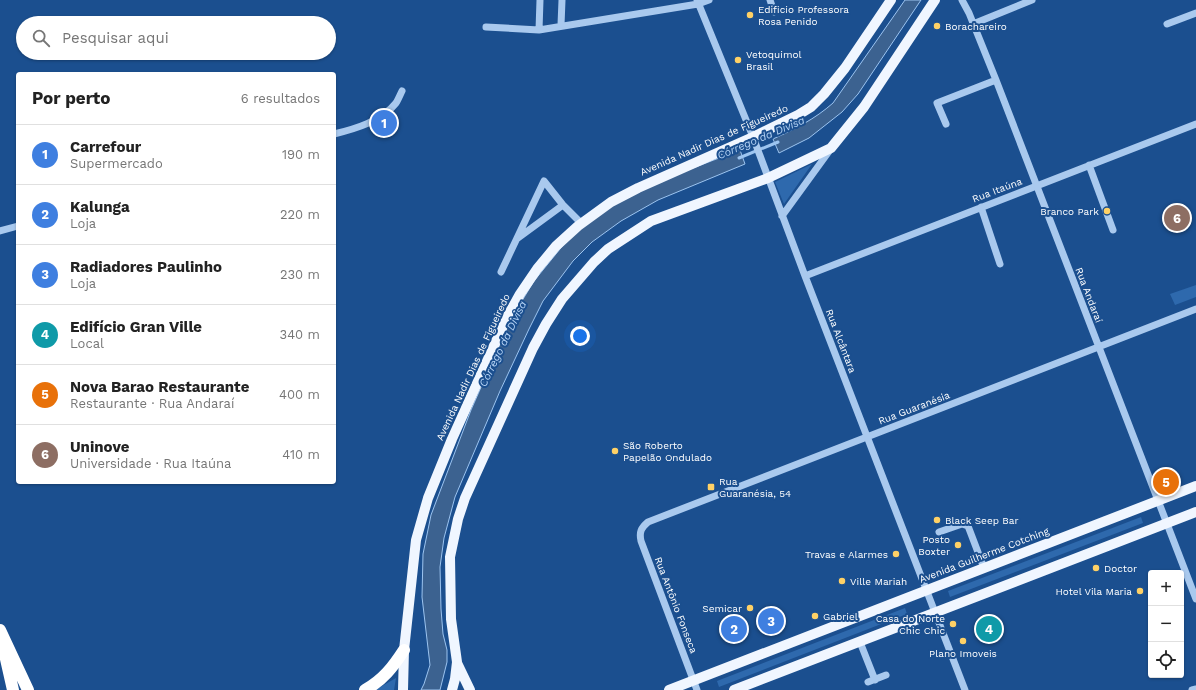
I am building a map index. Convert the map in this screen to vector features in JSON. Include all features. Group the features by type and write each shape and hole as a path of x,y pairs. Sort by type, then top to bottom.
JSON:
{"highway":[{"path":"0,630 28,690"},
{"path":"0,634 13,690"},
{"path":"364,690 373,686 388,674 404,650"}],"main road":[{"name":"Avenida Nadir Dias de Figueiredo","path":"403,690 404,650 416,540 428,498 506,319 520,294 537,269 556,246 581,223 611,202 638,188 755,142 811,107 846,68 891,0"},
{"path":"452,690 457,662 451,619 450,557 458,519 464,498 533,348 562,299 576,280 608,249 651,221 768,178 830,148 864,107 935,0"},
{"name":"Avenida Guilherme Cotching","path":"669,690 695,685 926,590 1196,486"},
{"path":"734,690 1196,512"},
{"path":"457,662 470,690"}],"street":[{"path":"539,30 540,0"},
{"path":"561,25 562,0"},
{"path":"486,27 539,30 709,0"},
{"path":"770,0 774,12"},
{"name":"Rua Andaraí","path":"962,0 996,80 1196,599"},
{"path":"973,24 1032,0"},
{"name":"Rua Alcântara","path":"698,2 755,142 964,690"},
{"path":"1167,24 1196,13"},
{"path":"946,124 937,102 996,80"},
{"path":"336,133 348,130 382,115 396,103 402,91"},
{"name":"Rua Itaúna","path":"805,276 1196,124"},
{"path":"782,216 830,148"},
{"path":"1089,165 1113,230"},
{"path":"501,272 544,181 563,205 581,223"},
{"path":"517,239 563,205"},
{"path":"981,207 1000,264"},
{"path":"0,231 16,227"},
{"name":"Rua Guaranésia","path":"641,528 648,522 657,518 1196,309"},
{"path":"939,532 962,524 968,526 984,568"},
{"name":"Rua Antônio Fonseca","path":"641,528 641,541 695,685"},
{"path":"860,642 872,681 886,675"},
{"path":"1192,690 1196,689"}],"shaded area":[{"path":"812,164 784,204 775,182"},
{"path":"1196,285 1196,297 1175,305 1170,294"},
{"path":"1141,517 1143,523 950,597 948,591"},
{"path":"905,608 907,614 719,687 717,681"},
{"path":"396,678 394,690 375,690"}],"water":[{"path":"905,0 921,0 858,94 842,112 809,138 779,153 773,139 819,114 833,103"},
{"path":"740,150 745,164 658,200 621,221 592,242 573,261 543,301 500,391 455,497 444,538 440,567 441,609 443,634 447,650 447,662 440,690 421,690 430,665 422,597 423,554 431,515 471,410 511,319 534,281 569,238 615,202 659,181"}],"waterway":[{"name":"Córrego da Divisa","path":"739,158 778,142"}],"place":[{"name":"Edificio Professora Rosa Penido","path":"750,15"},
{"name":"Borachareiro","path":"937,26"},
{"name":"Vetoquimol Brasil","path":"738,60"},
{"name":"Carrefour","path":"384,123"},
{"name":"Branco Park","path":"1107,211"},
{"name":"Uninove","path":"1177,218"},
{"name":"São Roberto Papelão Ondulado","path":"615,451"},
{"name":"Nova Barao Restaurante","path":"1166,482"},
{"name":"Rua Guaranésia, 54","path":"711,487"},
{"name":"Black Seep Bar","path":"937,520"},
{"name":"Posto Boxter","path":"958,545"},
{"name":"Travas e Alarmes","path":"896,554"},
{"name":"Doctor","path":"1096,568"},
{"name":"Ville Mariah","path":"842,581"},
{"name":"Hotel Vila Maria","path":"1140,591"},
{"name":"Semicar","path":"750,608"},
{"name":"Gabriel","path":"815,616"},
{"name":"Radiadores Paulinho","path":"771,621"},
{"name":"Casa do Norte Chic Chic","path":"953,624"},
{"name":"Kalunga","path":"734,629"},
{"name":"Edifício Gran Ville","path":"989,629"},
{"name":"Plano Imoveis","path":"963,641"}]}
